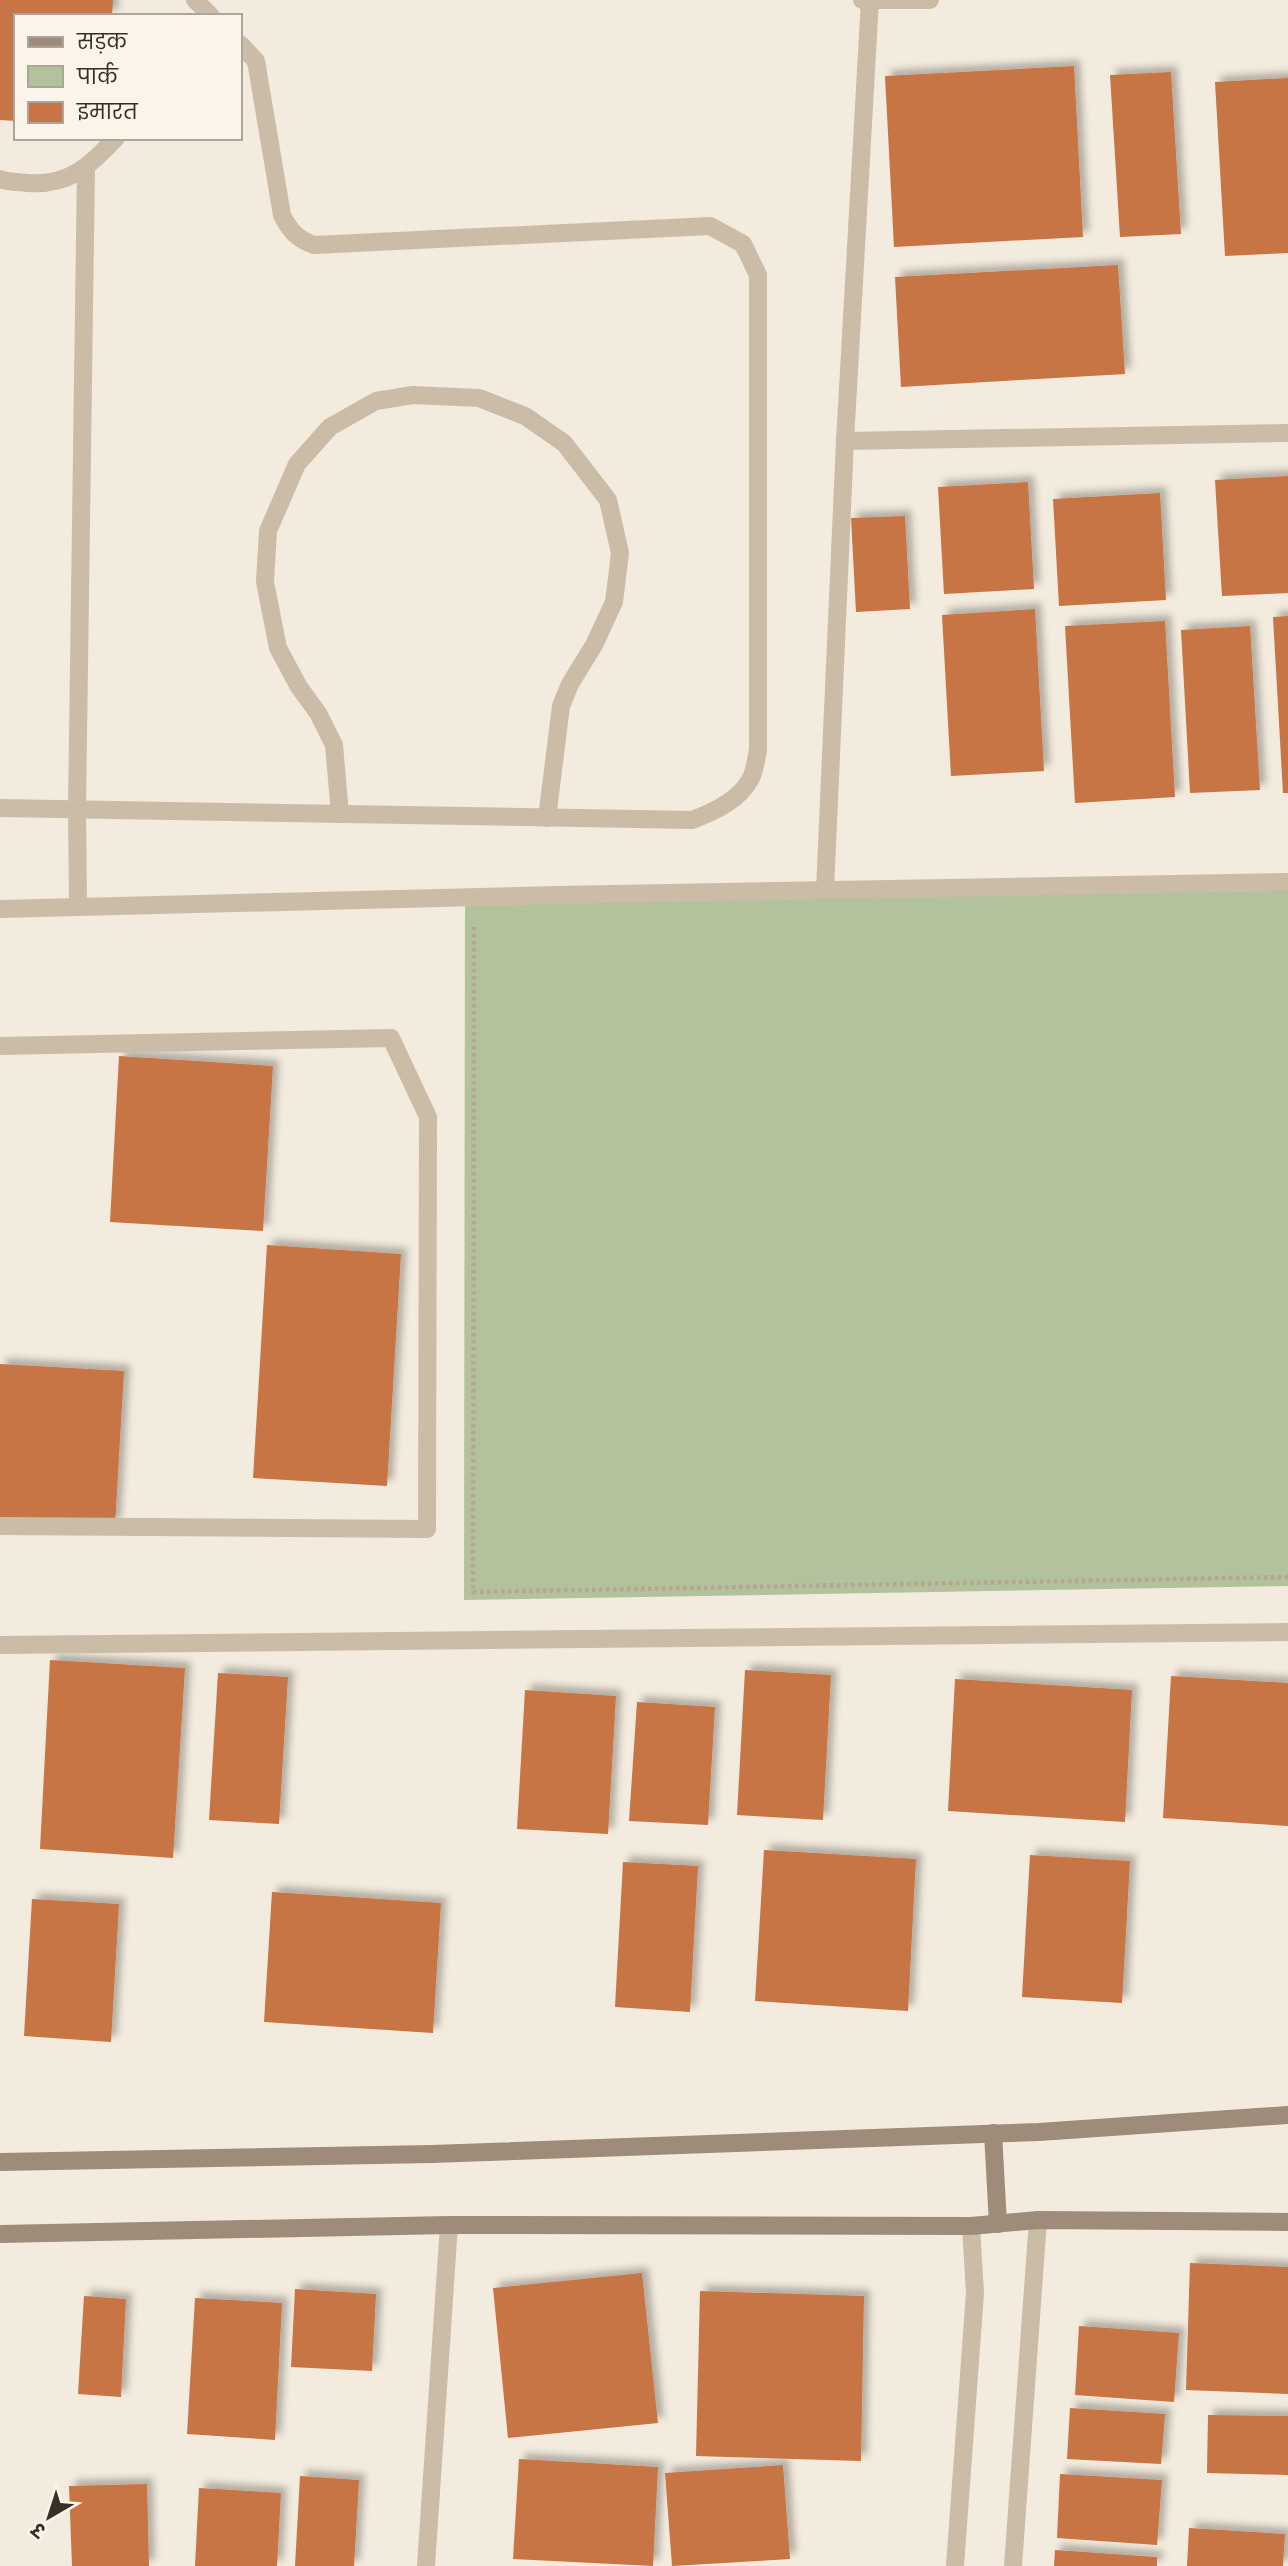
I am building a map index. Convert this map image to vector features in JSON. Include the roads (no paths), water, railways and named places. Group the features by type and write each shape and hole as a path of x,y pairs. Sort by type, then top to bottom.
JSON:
{"street":[{"path":"195,0 209,14"},
{"path":"825,890 868,0 930,0"},
{"path":"0,808 692,820 716,812 736,796 751,778 758,750 758,275 743,244 710,226 314,246 301,241 291,232 282,215 256,61 242,46"},
{"path":"0,179 46,184 70,177 86,167 114,140"},
{"path":"78,906 86,167"},
{"path":"340,814 334,745 318,713 299,687 278,648 265,582 268,531 297,464 330,428 376,401 413,394 479,398 525,416 564,443 608,500 620,553 614,602 561,706 547,818"},
{"path":"845,441 1288,433"},
{"path":"0,909 1288,882"},
{"path":"0,1046 391,1038 428,1117 427,1529 0,1526"},
{"path":"0,1645 1288,1632"},
{"path":"0,2162 432,2154 993,2133 1288,2115"},
{"path":"993,2133 998,2224"},
{"path":"1013,2566 1038,2220"},
{"path":"0,2234 449,2225 971,2226 1038,2220 1288,2222"},
{"path":"426,2566 449,2225"},
{"path":"955,2566 975,2292 971,2226"}]}
